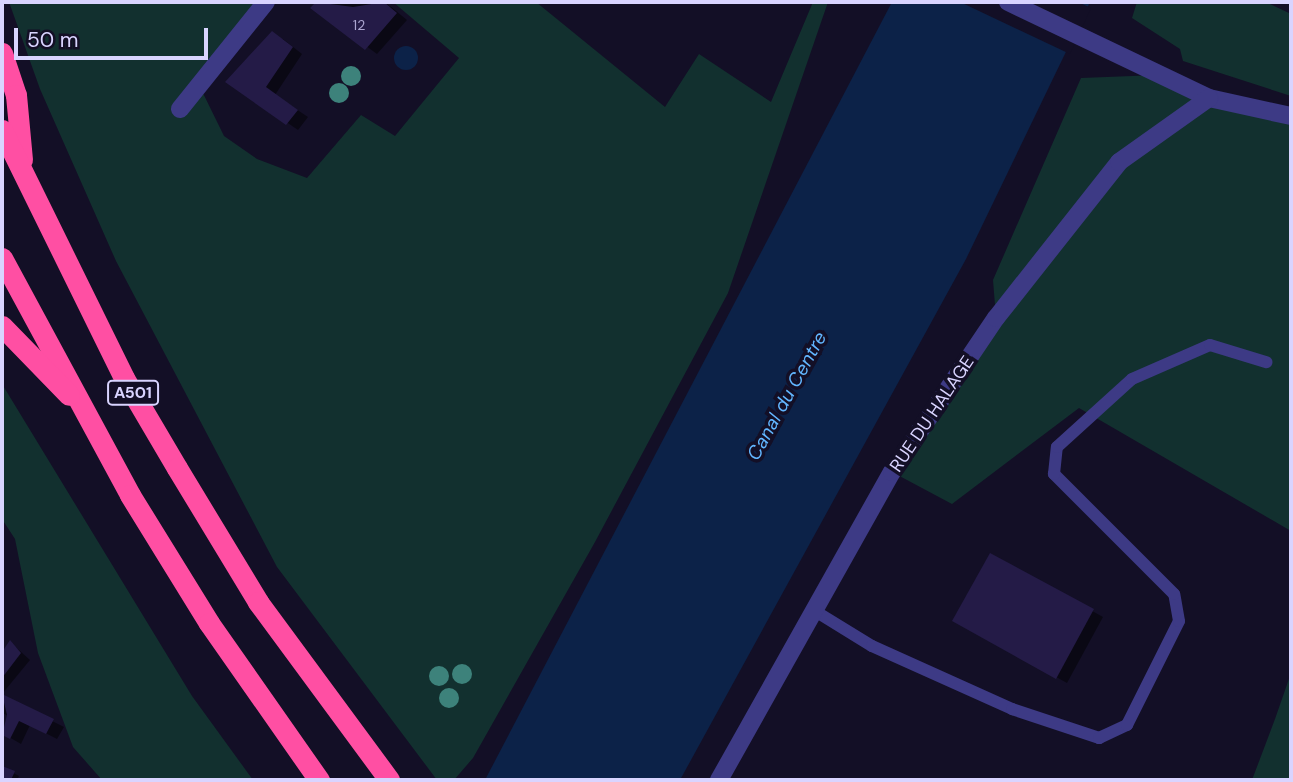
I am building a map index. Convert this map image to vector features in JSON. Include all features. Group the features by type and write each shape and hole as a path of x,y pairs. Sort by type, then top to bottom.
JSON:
{"highway":[{"path":"2,53 16,95 24,176"},
{"name":"A501","path":"2,130 170,457 258,602 358,743 388,780"},
{"name":"A501","path":"2,258 78,403 209,623 319,780"},
{"path":"2,326 78,403"}],"street":[{"path":"180,109 266,2"},
{"path":"1008,2 1209,98 1291,116"},
{"name":"RUE DU HALAGE","path":"719,780 903,455 1013,295 1119,162 1209,98"}],"lane":[{"path":"815,611 872,646 1012,709 1099,738 1127,724 1179,621 1174,594 1054,474 1057,447 1132,380 1210,345 1266,362"}],"green space":[{"path":"9,2 266,2 199,85 224,136 257,159 307,178 361,115 395,136 459,58 393,2 536,2 665,107 699,54 771,102 813,2 828,2 728,293 595,542 473,758 454,780 437,780 277,567 116,261 40,89"},
{"path":"1137,2 1266,2 1291,14 1291,96 1183,61 1180,49 1132,18"},
{"path":"1158,75 1291,116 1291,531 1079,408 952,504 892,472 996,318 993,280 1081,78"},
{"path":"2,384 192,696 253,780 102,780 73,747 38,653 15,539 2,519"},
{"path":"1291,673 1291,780 1252,780 1275,719"}],"water":[{"name":"Canal du Centre","path":"892,2 1090,2 966,259 680,780 485,780"},
{"path":"406,46 417,53 418,58 411,69 406,70 395,63 394,58 401,47"}],"pier":[{"path":"960,2 1078,2 1091,8 1070,54"}],"building":[{"path":"316,2 353,7 384,2 397,13 365,50 310,8"},
{"path":"272,31 293,47 266,87 298,110 286,125 225,82"},
{"path":"990,553 1094,609 1056,679 952,621"},
{"path":"10,640 21,653 2,678 2,652"},
{"path":"2,694 54,719 46,734 19,721 10,739 2,735 7,715"},
{"path":"2,766 15,771 11,780 2,780"}]}
